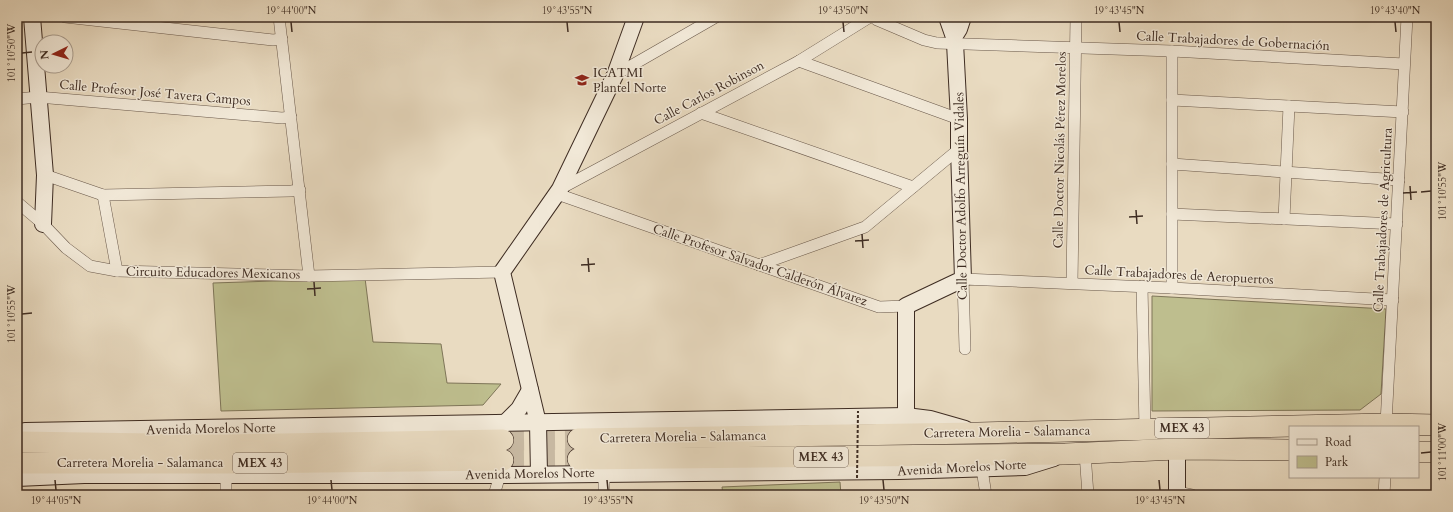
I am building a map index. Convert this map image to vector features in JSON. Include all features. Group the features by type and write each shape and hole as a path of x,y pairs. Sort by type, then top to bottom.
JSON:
{"highway":[{"name":"Carretera Morelia - Salamanca","path":"1290,426 1386,424 1436,425"},
{"name":"Carretera Morelia - Salamanca","path":"1289,426 978,432 578,449 1075,453 1177,449 1289,450"},
{"name":"Carretera Morelia - Salamanca","path":"17,442 502,450"},
{"name":"Carretera Morelia - Salamanca","path":"17,463 222,463 502,450"},
{"path":"1419,452 1436,452"}],"street":[{"path":"32,17 45,175 43,224"},
{"path":"65,17 273,40 282,39"},
{"path":"279,17 309,276"},
{"path":"539,474 538,423 502,272 558,192 615,75 636,17"},
{"path":"615,75 716,17"},
{"name":"Calle Carlos Robinson","path":"558,192 799,61 870,17"},
{"name":"Calle Trabajadores de Gobernación","path":"873,17 924,40 937,43 955,40 1076,48 1172,51 1404,64"},
{"path":"947,17 955,40"},
{"path":"955,40 963,17"},
{"name":"Calle Doctor Nicolás Pérez Morelos","path":"1072,283 1076,17"},
{"name":"Calle Trabajadores de Agricultura","path":"1386,424 1407,17"},
{"name":"Calle Doctor Adolfo Arreguín Vidales","path":"955,40 960,118 959,149 964,349"},
{"path":"1172,51 1172,288"},
{"path":"799,61 960,118"},
{"name":"Calle Profesor José Tavera Campos","path":"17,99 38,97 282,118 291,117"},
{"path":"1172,100 1403,112"},
{"path":"1284,219 1289,106"},
{"path":"701,113 913,187"},
{"path":"759,265 865,227 959,149"},
{"path":"1172,164 1399,180"},
{"path":"45,175 104,196 291,192 300,190"},
{"name":"Calle Profesor Salvador Calderón Álvarez","path":"558,192 563,196 878,307 906,306 963,279"},
{"name":"Circuito Educadores Mexicanos","path":"104,196 117,271"},
{"name":"Circuito Educadores Mexicanos","path":"17,202 43,224 66,248 90,266 117,271 309,276 502,272"},
{"path":"1172,214 1397,224"},
{"name":"Calle Trabajadores de Aeropuertos","path":"963,279 1142,286 1393,300"},
{"path":"1142,286 1145,429"},
{"path":"906,306 906,416"},
{"path":"494,495 502,450 519,410 530,390"},
{"name":"Avenida Morelos Norte","path":"17,478 84,475 226,475 502,450 538,423 906,416 930,418 978,432"},
{"name":"Avenida Morelos Norte","path":"17,433 25,431 502,450 539,474 982,469 1025,467 1075,453"},
{"path":"1177,449 1182,494"},
{"path":"1075,453 1088,495"},
{"path":"982,469 986,495"},
{"path":"604,473 604,495"},
{"path":"226,475 226,495"},
{"path":"1384,495 1385,478"}],"path":[{"path":"857,478 858,411"}],"green space":[{"path":"365,278 373,342 441,344 447,383 501,384 483,405 221,411 213,283"},
{"path":"1152,296 1386,309 1381,394 1360,410 1152,411"},
{"path":"840,482 841,495 723,495 722,487"}],"tunnel":[{"path":"503,440 578,439"},
{"path":"503,460 578,459"}],"place":[{"name":"ICATMI Plantel Norte","path":"582,80"}]}
